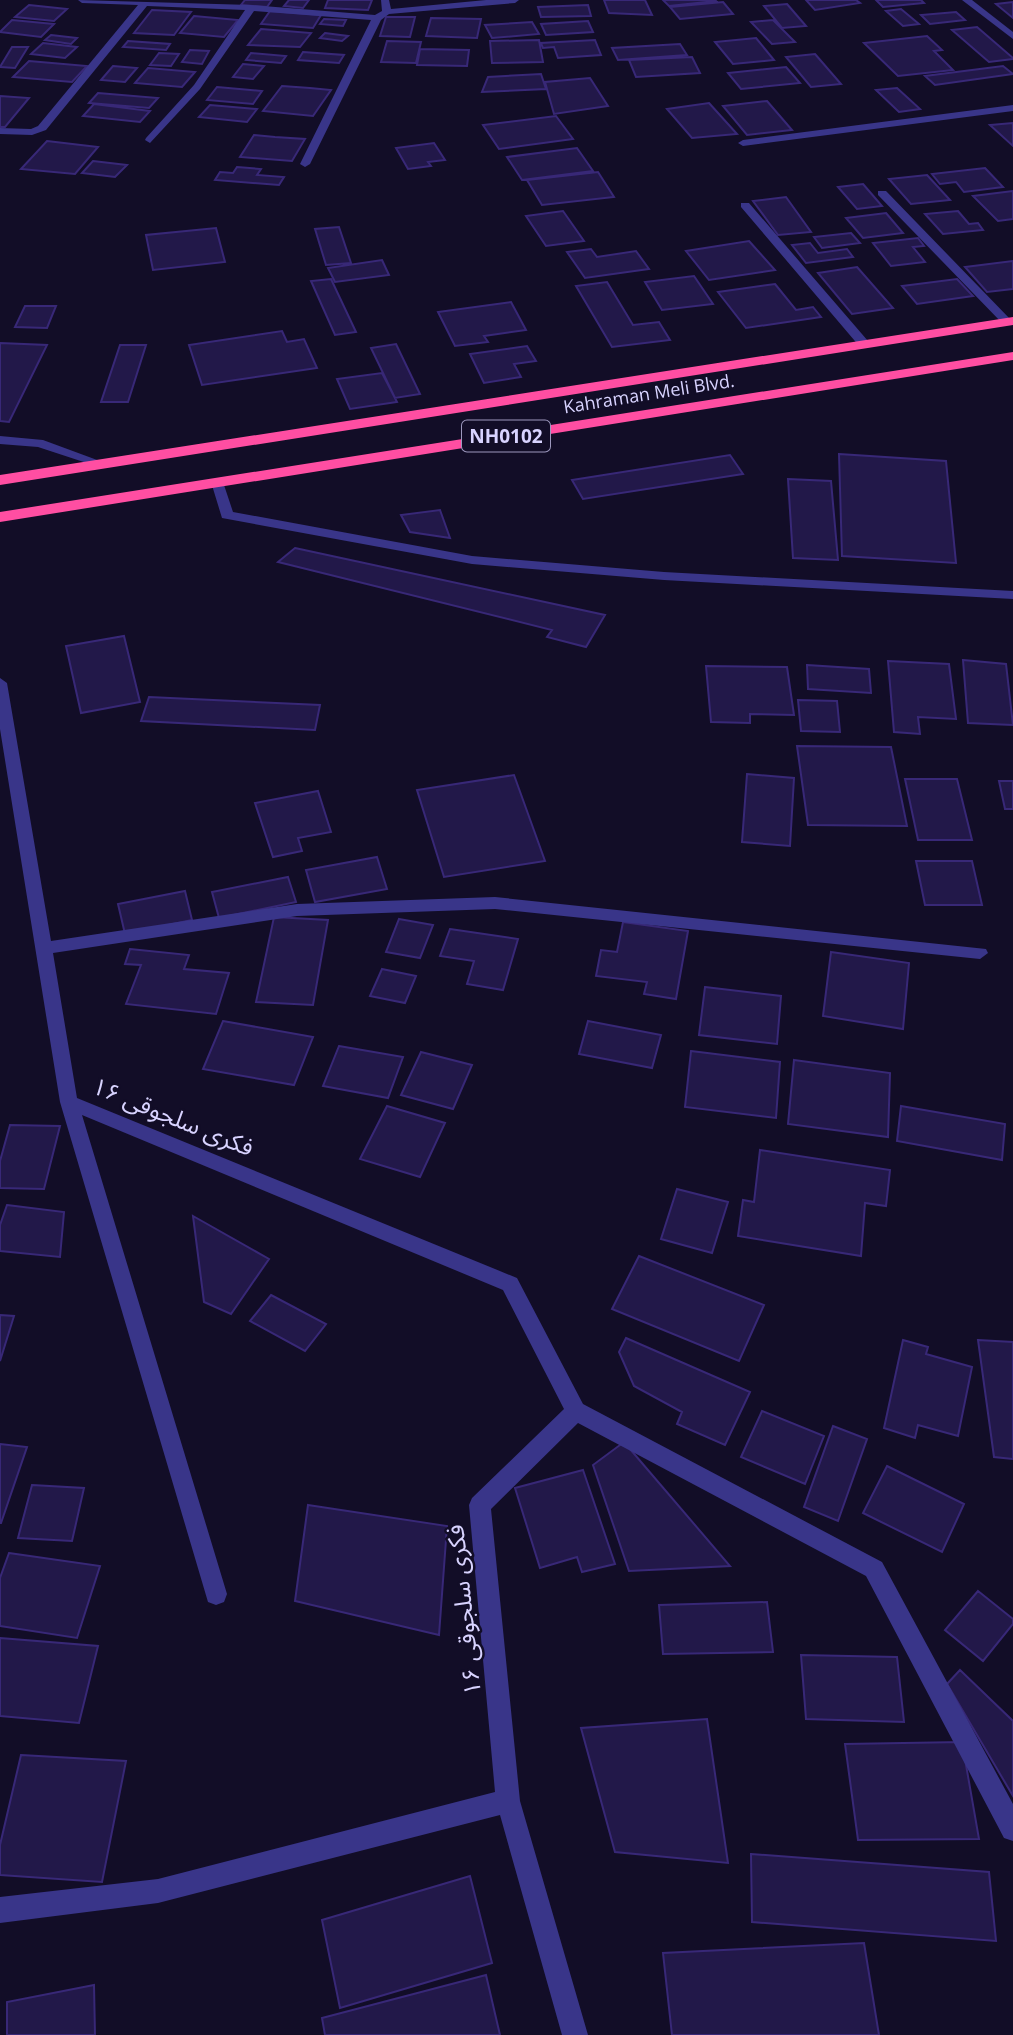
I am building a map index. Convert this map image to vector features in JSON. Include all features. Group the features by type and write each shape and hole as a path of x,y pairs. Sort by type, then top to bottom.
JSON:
{"highway":[{"name":"Kahraman Meli Blvd.","path":"0,480 1010,321"},
{"name":"Kahraman Meli Blvd.","path":"0,517 1013,356"}],"street":[{"path":"82,0 251,8 377,18"},
{"path":"385,0 387,12"},
{"path":"305,164 377,18 387,12 515,0"},
{"path":"966,0 1013,36"},
{"path":"0,131 32,132 42,128 144,4"},
{"path":"150,140 197,87 251,8"},
{"path":"743,143 1013,108"},
{"path":"883,193 1010,321"},
{"path":"745,205 864,344"},
{"path":"0,440 39,443 102,464"},
{"path":"217,482 228,514 472,560 664,576 1013,595"},
{"path":"0,683 69,1102 216,1594"},
{"path":"44,948 297,910 495,903 980,953"},
{"name":"فکری سلجوقی ۱۶","path":"69,1102 510,1284 576,1411 480,1504 508,1801 575,2035"},
{"path":"576,1411 874,1569 1013,1829"},
{"path":"0,1910 158,1891 508,1801"}],"building":[{"path":"245,0 272,0 267,7 241,5"},
{"path":"289,0 309,0 303,8 284,6"},
{"path":"328,0 372,0 368,10 325,8"},
{"path":"604,0 645,0 652,15 609,13"},
{"path":"663,0 715,0 716,1 669,6"},
{"path":"806,0 856,0 860,3 815,10"},
{"path":"876,0 921,0 924,3 883,7"},
{"path":"723,2 733,14 680,19 670,7"},
{"path":"1013,2 1013,18 996,4"},
{"path":"787,4 806,26 782,28 764,6"},
{"path":"29,5 67,9 54,21 15,17"},
{"path":"588,5 591,16 541,17 538,7"},
{"path":"901,9 919,24 903,26 886,11"},
{"path":"152,10 191,12 174,35 134,33"},
{"path":"270,11 321,15 313,28 261,24"},
{"path":"956,12 965,20 930,24 921,15"},
{"path":"194,16 238,20 224,37 180,33"},
{"path":"386,17 415,17 410,37 380,36"},
{"path":"431,18 481,19 477,38 426,36"},
{"path":"324,19 346,20 343,26 320,24"},
{"path":"12,20 54,24 41,37 0,32"},
{"path":"773,20 795,42 772,44 751,22"},
{"path":"588,21 593,32 546,35 541,24"},
{"path":"532,22 539,34 492,38 485,25"},
{"path":"977,27 1013,59 989,62 952,30"},
{"path":"261,29 311,33 300,47 248,45"},
{"path":"325,33 348,36 342,41 320,38"},
{"path":"51,35 77,38 71,44 45,40"},
{"path":"927,36 942,50 934,51 953,70 898,76 864,43"},
{"path":"756,38 774,60 733,64 715,42"},
{"path":"539,40 543,62 492,63 490,41"},
{"path":"595,40 601,55 558,58 554,47 543,48 541,43"},
{"path":"128,41 170,44 166,50 123,47"},
{"path":"387,41 421,42 416,63 381,62"},
{"path":"43,43 77,47 65,58 31,54"},
{"path":"680,44 687,55 618,60 612,48"},
{"path":"12,47 28,47 15,68 0,67"},
{"path":"420,49 469,50 467,66 417,65"},
{"path":"190,50 209,51 202,64 182,62"},
{"path":"303,52 344,55 339,63 298,60"},
{"path":"159,53 179,54 171,66 150,65"},
{"path":"251,53 286,56 281,63 246,60"},
{"path":"815,54 841,84 811,87 786,57"},
{"path":"692,57 700,73 636,77 629,60"},
{"path":"29,61 87,66 72,82 13,77"},
{"path":"243,64 264,66 253,79 233,77"},
{"path":"113,66 137,68 125,82 101,80"},
{"path":"1003,66 1013,74 935,85 925,76"},
{"path":"786,67 800,83 741,89 728,73"},
{"path":"148,68 195,72 182,87 135,83"},
{"path":"541,74 546,89 482,92 488,77"},
{"path":"590,78 608,106 554,114 545,82"},
{"path":"282,86 331,90 313,116 263,111"},
{"path":"217,87 262,91 253,104 207,100"},
{"path":"897,88 920,109 899,112 876,90"},
{"path":"98,93 158,98 149,108 89,103"},
{"path":"0,96 29,98 5,127 0,127"},
{"path":"767,101 792,130 747,135 723,106"},
{"path":"709,103 737,134 692,138 667,109"},
{"path":"94,104 150,111 140,122 83,116"},
{"path":"210,105 257,109 247,122 199,117"},
{"path":"556,116 573,139 499,149 483,125"},
{"path":"1013,123 1013,146 990,125"},
{"path":"254,135 305,139 292,161 240,157"},
{"path":"47,141 98,147 75,174 21,169"},
{"path":"434,143 445,160 428,162 431,166 408,169 396,148"},
{"path":"577,148 593,171 522,180 507,157"},
{"path":"93,161 127,165 115,177 82,173"},
{"path":"237,167 261,169 257,175 284,177 279,185 215,180 220,172 233,173"},
{"path":"985,168 1003,187 964,192 956,182 940,184 932,174"},
{"path":"598,172 614,197 542,205 527,180"},
{"path":"927,175 950,200 911,204 889,179"},
{"path":"863,184 882,206 857,209 838,187"},
{"path":"1013,191 1013,219 998,221 973,196"},
{"path":"786,197 811,232 778,235 753,201"},
{"path":"563,211 584,241 546,246 526,216"},
{"path":"958,211 969,224 978,223 983,230 943,234 925,214"},
{"path":"886,213 903,233 863,238 846,218"},
{"path":"339,227 351,263 326,265 315,229"},
{"path":"216,228 225,262 153,270 146,235"},
{"path":"851,233 860,243 822,248 814,237"},
{"path":"918,238 924,246 913,247 925,262 891,266 873,243"},
{"path":"749,241 775,270 709,280 686,251"},
{"path":"810,243 818,253 847,249 853,257 806,263 792,245"},
{"path":"591,249 597,257 636,251 649,269 585,278 567,252"},
{"path":"382,260 389,275 335,282 328,268"},
{"path":"1013,261 1013,289 987,292 965,267"},
{"path":"857,267 893,308 852,314 818,273"},
{"path":"694,276 713,304 662,310 645,282"},
{"path":"331,279 356,332 335,335 311,281"},
{"path":"957,279 973,296 917,304 902,286"},
{"path":"607,282 633,325 659,322 670,340 612,347 576,286"},
{"path":"775,284 796,310 813,307 821,317 746,328 718,292"},
{"path":"511,302 526,330 484,336 488,342 455,346 438,312"},
{"path":"25,306 56,306 47,328 15,327"},
{"path":"282,331 287,342 304,339 317,368 202,385 189,345"},
{"path":"0,343 47,345 9,422 0,421"},
{"path":"396,344 420,394 395,398 371,348"},
{"path":"120,345 146,345 128,402 101,402"},
{"path":"527,346 536,361 514,364 521,377 484,383 470,354"},
{"path":"382,373 397,402 350,409 337,379"},
{"path":"839,454 946,461 956,563 842,556"},
{"path":"730,455 743,474 583,499 572,480"},
{"path":"788,479 831,481 838,560 793,558"},
{"path":"440,510 450,538 410,532 401,515"},
{"path":"295,548 605,615 586,647 547,637 552,630 278,562"},
{"path":"124,636 140,702 81,713 66,646"},
{"path":"963,660 1006,664 1013,725 968,723"},
{"path":"888,661 949,664 956,719 918,717 920,734 894,732"},
{"path":"807,665 869,669 871,693 808,689"},
{"path":"706,666 787,667 794,715 750,714 750,723 711,722"},
{"path":"149,697 320,705 315,730 141,721"},
{"path":"798,700 837,701 840,732 801,731"},
{"path":"797,746 891,747 907,826 808,825"},
{"path":"747,774 794,778 790,846 742,842"},
{"path":"514,775 545,861 444,877 417,790"},
{"path":"905,779 957,779 972,840 918,840"},
{"path":"999,781 1013,781 1013,809 1005,809"},
{"path":"318,791 331,832 298,838 302,851 273,857 255,803"},
{"path":"377,857 387,889 315,902 306,870"},
{"path":"916,861 972,861 982,905 925,905"},
{"path":"288,877 296,902 219,918 212,892"},
{"path":"185,891 192,920 125,934 118,904"},
{"path":"274,917 328,920 313,1005 256,1002"},
{"path":"399,919 433,925 420,958 386,952"},
{"path":"623,922 688,931 676,999 644,994 647,982 596,976 601,950 617,952"},
{"path":"450,929 518,939 503,990 467,984 474,961 440,956"},
{"path":"130,949 189,955 184,969 229,973 216,1014 126,1004 141,965 125,964"},
{"path":"831,952 909,963 903,1029 823,1016"},
{"path":"382,969 416,976 405,1003 370,996"},
{"path":"705,987 781,996 777,1044 699,1035"},
{"path":"223,1021 313,1037 294,1085 203,1069"},
{"path":"588,1021 661,1035 652,1068 579,1054"},
{"path":"339,1046 403,1057 388,1098 323,1086"},
{"path":"691,1051 780,1062 776,1118 685,1107"},
{"path":"421,1052 472,1065 453,1109 401,1095"},
{"path":"794,1060 890,1073 888,1137 788,1124"},
{"path":"387,1106 445,1123 420,1177 360,1159"},
{"path":"901,1106 1005,1124 1002,1160 897,1141"},
{"path":"10,1125 60,1126 44,1189 0,1188 0,1161"},
{"path":"760,1150 890,1170 886,1206 865,1203 861,1256 738,1236 743,1200 754,1202"},
{"path":"677,1189 728,1202 712,1253 661,1239"},
{"path":"7,1205 64,1212 60,1257 0,1251 0,1225"},
{"path":"193,1216 269,1259 231,1314 204,1302"},
{"path":"639,1256 764,1305 739,1361 612,1309"},
{"path":"271,1295 326,1324 305,1351 250,1321"},
{"path":"0,1315 14,1316 0,1361"},
{"path":"626,1338 750,1392 725,1445 677,1424 682,1412 634,1386 619,1352"},
{"path":"903,1340 928,1347 926,1354 972,1367 958,1436 918,1425 915,1438 884,1428"},
{"path":"978,1340 1013,1342 1013,1459 994,1457"},
{"path":"762,1411 824,1436 805,1484 741,1457"},
{"path":"833,1426 867,1439 838,1521 804,1507"},
{"path":"624,1442 730,1566 629,1571 593,1465"},
{"path":"0,1444 27,1447 1,1523 0,1523"},
{"path":"887,1466 964,1504 942,1552 863,1513"},
{"path":"583,1470 615,1564 582,1572 577,1557 540,1568 515,1488"},
{"path":"32,1485 84,1488 72,1541 18,1538"},
{"path":"308,1505 447,1526 439,1635 295,1601"},
{"path":"9,1553 100,1566 77,1638 0,1626 0,1578"},
{"path":"978,1591 1013,1619 1013,1624 983,1661 945,1630"},
{"path":"767,1602 773,1652 663,1654 659,1605"},
{"path":"0,1638 98,1646 79,1723 0,1716"},
{"path":"801,1655 897,1657 904,1722 806,1719"},
{"path":"960,1670 1013,1721 1013,1796 947,1684"},
{"path":"707,1719 728,1863 615,1852 581,1728"},
{"path":"962,1742 979,1839 858,1840 845,1744"},
{"path":"21,1755 126,1761 102,1882 0,1875 0,1845"},
{"path":"751,1854 989,1872 996,1941 752,1922"},
{"path":"470,1876 492,1963 340,2008 322,1920"},
{"path":"864,1943 879,2035 672,2035 663,1953"},
{"path":"486,1975 500,2035 325,2035 322,2018"},
{"path":"94,1985 95,2035 7,2035 7,2002"}]}
